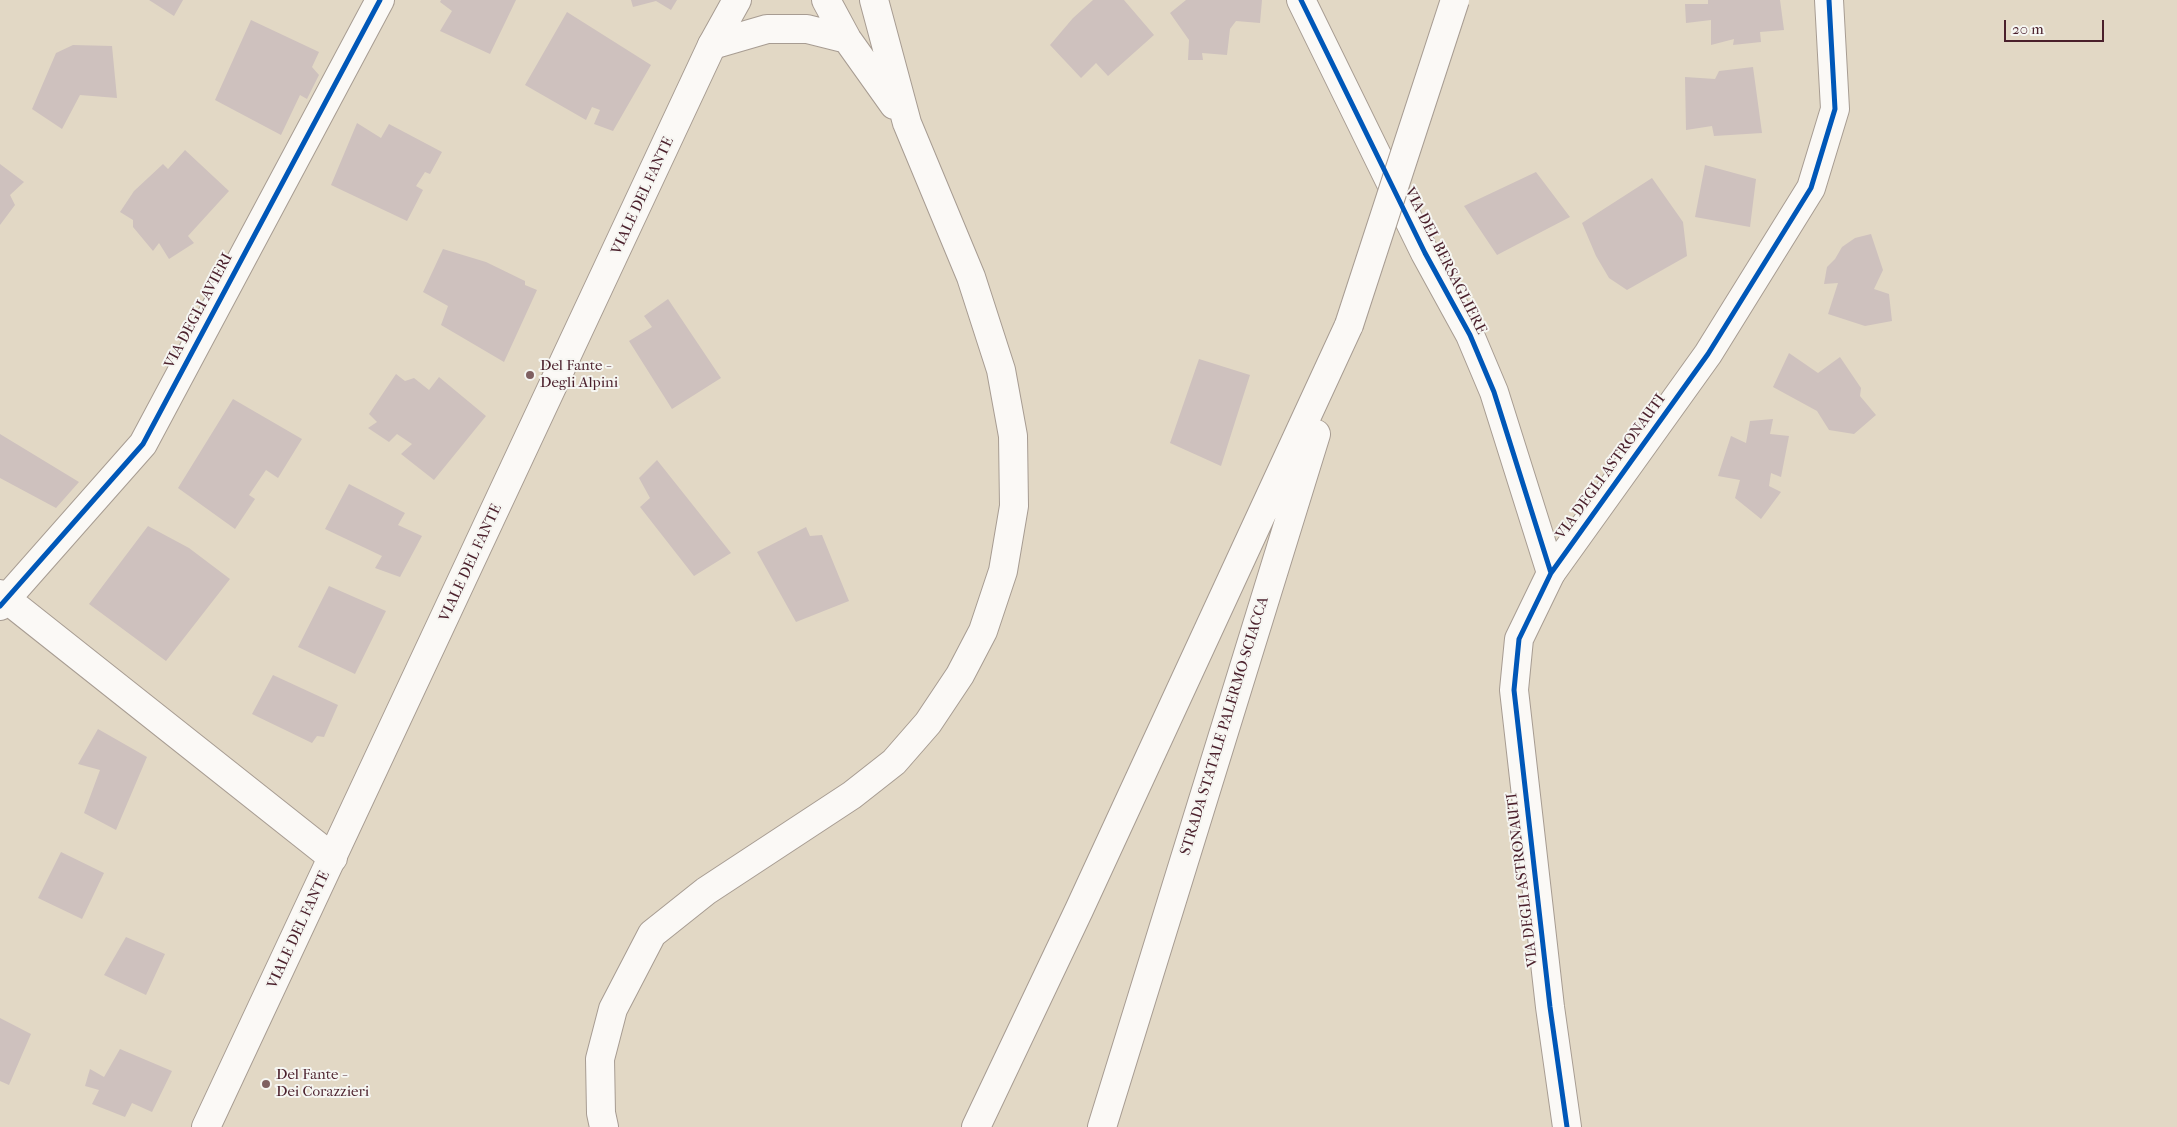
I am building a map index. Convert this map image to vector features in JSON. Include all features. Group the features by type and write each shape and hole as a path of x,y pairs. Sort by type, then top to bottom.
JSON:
{"main road":[{"name":"VIA DEGLI AVIERI","path":"2,599 143,444 380,0"},
{"name":"VIALE DEL FANTE","path":"206,1127 712,45 737,0"},
{"path":"826,0 847,39 907,123"},
{"path":"604,1127 601,1113 600,1060 613,1008 652,934 706,891 852,795 894,762 928,724 960,675 983,630 1003,571 1014,506 1013,436 1001,370 971,277 907,123 874,0"},
{"name":"VIA DEL BERSAGLIERE","path":"1301,0 1340,76 1425,253 1470,336 1494,392 1551,572"},
{"path":"976,1127 1079,910 1349,325 1455,0"},
{"name":"VIA DEGLI ASTRONAUTI","path":"1567,1127 1550,1007 1514,690 1519,639 1551,572 1708,354 1811,188 1835,109 1830,0"},
{"path":"712,45 767,29 807,29 847,39"},
{"name":"STRADA STATALE PALERMO-SCIACCA","path":"1102,1127 1349,325"},
{"path":"2,599 333,858"}],"building":[{"path":"149,0 183,0 174,16"},
{"path":"441,0 516,0 490,54 440,31 452,11 440,2"},
{"path":"631,0 677,0 671,10 656,1 633,7"},
{"path":"1093,0 1124,0 1154,35 1108,76 1096,63 1081,78 1050,45 1073,18"},
{"path":"1186,0 1262,0 1260,23 1236,21 1230,29 1227,55 1202,53 1203,60 1188,60 1189,40 1170,13"},
{"path":"1708,0 1780,0 1784,30 1760,32 1761,42 1733,45 1734,39 1711,45 1711,20 1686,23 1685,4 1708,4"},
{"path":"567,12 651,65 613,131 594,124 600,110 592,107 586,120 525,85"},
{"path":"251,20 319,52 312,67 319,75 307,99 300,95 281,135 215,100"},
{"path":"73,45 112,46 117,98 80,95 62,129 32,109 56,53"},
{"path":"1753,67 1762,133 1714,136 1712,126 1686,130 1685,77 1715,79 1719,71"},
{"path":"357,123 381,138 389,124 442,152 430,174 425,172 416,186 423,190 407,221 331,185"},
{"path":"185,150 229,191 188,236 194,243 169,259 159,243 153,251 133,227 133,220 120,212 134,191 163,164 168,169"},
{"path":"0,164 24,182 10,195 15,205 0,225"},
{"path":"1705,165 1756,179 1750,227 1695,217"},
{"path":"1536,172 1570,217 1497,255 1464,206"},
{"path":"1652,178 1683,222 1687,256 1627,290 1609,278 1596,256 1582,223"},
{"path":"1871,234 1883,270 1874,289 1889,294 1892,321 1865,326 1828,314 1838,283 1824,284 1827,267 1835,259 1842,247 1855,238"},
{"path":"443,249 486,262 525,281 525,285 537,290 504,362 441,325 448,306 423,292"},
{"path":"668,299 721,378 672,409 629,341 652,327 644,316"},
{"path":"1789,353 1818,373 1840,357 1861,388 1860,396 1876,415 1854,434 1829,430 1817,411 1773,387"},
{"path":"1199,359 1250,375 1221,466 1170,443"},
{"path":"396,374 405,381 414,378 429,390 439,377 486,416 434,480 401,454 412,444 397,434 389,442 368,428 377,422 369,414"},
{"path":"233,399 302,439 278,478 266,470 249,495 255,499 235,529 178,488"},
{"path":"1773,419 1770,434 1789,436 1781,477 1771,473 1769,486 1781,492 1761,519 1735,498 1740,480 1718,476 1731,436 1746,443 1750,421"},
{"path":"0,434 79,482 56,508 0,478"},
{"path":"657,460 731,553 694,576 640,507 650,498 639,478"},
{"path":"349,484 405,513 398,525 422,536 400,577 375,568 382,556 325,529"},
{"path":"148,526 189,548 230,579 166,661 89,604"},
{"path":"806,527 810,536 822,535 849,601 796,622 757,552"},
{"path":"329,586 386,611 355,674 298,647"},
{"path":"273,675 338,705 324,737 317,736 312,743 252,714"},
{"path":"98,729 147,757 116,830 84,813 100,770 78,764"},
{"path":"61,852 104,873 82,919 38,898"},
{"path":"126,937 165,954 146,995 104,975"},
{"path":"0,1018 31,1034 9,1085 0,1081"},
{"path":"120,1049 172,1071 152,1112 132,1103 125,1117 92,1104 99,1090 85,1086 90,1069 104,1077"}],"cycle path":[{"path":"0,606 143,444 380,0"},
{"path":"1301,0 1425,253 1470,335 1494,392 1551,573"},
{"path":"1567,1127 1550,1007 1514,690 1519,639 1551,573 1708,354 1811,188 1835,109 1829,0"}],"place":[{"name":"Del Fante - Degli Alpini","path":"530,375"},
{"name":"Del Fante - Dei Corazzieri","path":"266,1084"}]}
